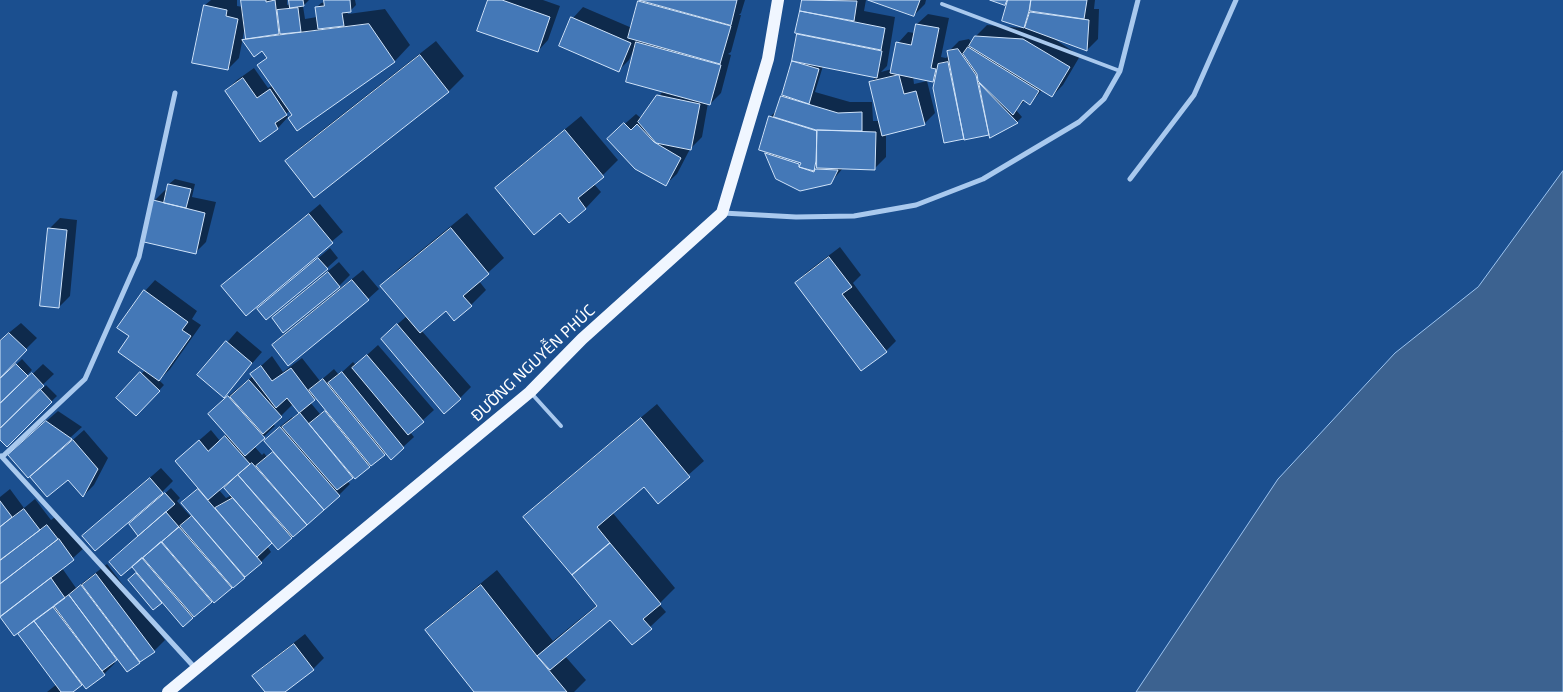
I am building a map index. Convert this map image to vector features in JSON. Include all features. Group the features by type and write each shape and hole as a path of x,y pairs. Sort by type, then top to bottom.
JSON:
{"main road":[{"path":"722,213 768,59 778,0"},
{"name":"ĐƯỜNG NGUYỄN PHÚC","path":"168,692 530,392 582,339 722,213"}],"street":[{"path":"722,213 796,217 854,216 916,205 983,179 1079,122 1104,99 1120,71 1138,0"},
{"path":"1130,179 1194,95 1236,0"},
{"path":"175,93 139,257 85,379 1,455 197,669"}],"lane":[{"path":"942,4 1120,71"},
{"path":"530,392 561,426"}],"water":[{"path":"1563,171 1563,692 1136,692 1278,479 1395,353 1478,287"}],"building":[{"path":"241,0 266,0 266,2 275,0 279,34 246,39"},
{"path":"289,0 303,0 304,6 290,8"},
{"path":"324,0 350,0 351,12 342,13 344,26 318,29 315,7 324,6"},
{"path":"488,0 502,0 550,17 538,52 477,31"},
{"path":"639,0 737,0 731,25"},
{"path":"802,0 857,1 854,21 800,11"},
{"path":"868,0 920,0 914,16"},
{"path":"990,0 1007,0 1005,5"},
{"path":"1008,0 1031,0 1024,28 1002,21"},
{"path":"1031,0 1087,0 1084,19 1030,11"},
{"path":"638,1 731,26 720,64 628,38"},
{"path":"204,5 227,10 226,16 238,19 228,70 192,63"},
{"path":"298,8 301,32 280,34 277,10"},
{"path":"800,11 885,28 881,50 795,33"},
{"path":"1030,12 1089,20 1087,51 1025,28"},
{"path":"571,17 631,43 619,72 559,46"},
{"path":"369,24 395,62 297,131 288,118 292,115 257,65 267,58 262,51 254,57 242,40"},
{"path":"916,24 939,28 931,68 936,69 933,82 890,73 896,42 911,45"},
{"path":"797,34 882,51 877,78 792,61"},
{"path":"975,36 1023,39 1070,67 1052,97 969,46"},
{"path":"636,42 721,65 710,105 626,82"},
{"path":"968,47 1039,91 1030,105 1023,100 1013,115 978,81 977,74 963,54"},
{"path":"958,49 976,75 989,135 964,140 947,51"},
{"path":"420,55 449,92 314,198 285,161"},
{"path":"792,61 819,69 809,104 782,95"},
{"path":"948,62 964,139 944,143 933,88 938,64"},
{"path":"899,75 904,94 916,91 925,125 882,136 869,82"},
{"path":"243,78 257,98 270,89 287,115 275,123 278,129 260,142 225,91"},
{"path":"979,83 1018,123 990,138"},
{"path":"657,95 700,104 691,150 656,143 638,122"},
{"path":"781,96 838,113 862,112 862,131 816,130 774,117"},
{"path":"769,116 817,131 814,171 799,167 801,163 759,150"},
{"path":"624,123 631,130 637,124 654,142 681,158 666,186 635,169 607,139"},
{"path":"565,130 604,177 578,198 586,209 569,223 560,213 534,235 495,188"},
{"path":"817,130 876,132 875,170 817,168"},
{"path":"765,153 799,164 799,167 814,172 815,169 838,170 831,184 800,191 776,179"},
{"path":"168,184 191,189 186,208 164,203"},
{"path":"153,200 205,213 196,254 144,242"},
{"path":"309,214 333,243 246,316 221,286"},
{"path":"48,228 67,230 59,308 40,306"},
{"path":"451,228 489,274 463,296 472,306 454,321 446,311 420,333 380,286"},
{"path":"829,257 852,287 842,294 887,352 861,371 795,283"},
{"path":"318,258 328,269 266,320 257,309"},
{"path":"328,272 340,287 283,333 272,318"},
{"path":"352,280 369,300 288,366 272,345"},
{"path":"144,290 188,322 182,330 191,336 159,381 118,352 129,336 117,328"},
{"path":"397,324 461,399 444,414 381,339"},
{"path":"9,333 27,350 0,378 0,341"},
{"path":"226,341 252,363 224,398 197,375"},
{"path":"367,355 424,422 408,435 352,368"},
{"path":"16,364 28,376 0,403 0,379"},
{"path":"261,366 272,381 291,368 315,400 299,413 287,398 276,408 250,374"},
{"path":"140,372 160,391 136,416 116,398"},
{"path":"342,372 404,448 391,460 328,383"},
{"path":"32,373 44,386 0,428 0,404"},
{"path":"323,379 385,455 371,466 309,390"},
{"path":"249,380 282,417 263,434 230,397"},
{"path":"40,389 52,402 7,447 0,440 0,429"},
{"path":"228,396 265,438 245,456 208,414"},
{"path":"325,411 370,467 355,479 309,424"},
{"path":"300,413 353,478 337,490 282,427"},
{"path":"641,418 690,477 658,504 644,487 597,527 610,543 572,575 523,517"},
{"path":"46,421 72,439 28,478 8,455"},
{"path":"280,427 340,496 324,510 264,441"},
{"path":"225,436 250,464 208,500 175,461 199,440 208,451"},
{"path":"73,440 98,469 83,497 68,480 47,497 30,477"},
{"path":"273,452 324,510 307,525 256,466"},
{"path":"252,463 307,525 293,537 238,475"},
{"path":"238,475 292,538 278,550 224,488"},
{"path":"150,478 163,493 95,551 82,536"},
{"path":"198,489 262,563 245,577 181,503"},
{"path":"165,493 175,504 138,536 129,524"},
{"path":"233,498 272,543 257,557 215,508"},
{"path":"0,501 12,517 0,527"},
{"path":"24,509 40,530 0,560 0,527"},
{"path":"166,512 179,527 121,576 109,562"},
{"path":"192,516 245,578 233,588 180,526"},
{"path":"47,525 58,539 0,584 0,561"},
{"path":"179,527 232,588 214,603 162,542"},
{"path":"59,539 74,560 0,617 0,584"},
{"path":"161,542 212,602 194,617 143,558"},
{"path":"610,543 661,604 643,619 652,629 632,645 610,620 550,670 537,656 597,606 572,575"},
{"path":"142,558 193,618 183,627 132,567"},
{"path":"136,573 162,603 153,610 128,580"},
{"path":"96,574 155,652 140,662 82,585"},
{"path":"51,578 65,598 14,636 0,617"},
{"path":"81,585 140,663 127,672 69,595"},
{"path":"481,585 567,692 474,692 425,630"},
{"path":"69,595 117,660 102,671 54,606"},
{"path":"53,607 105,675 86,689 34,621"},
{"path":"34,621 82,685 73,692 61,692 18,634"},
{"path":"294,644 314,670 285,692 265,692 252,676"}]}
